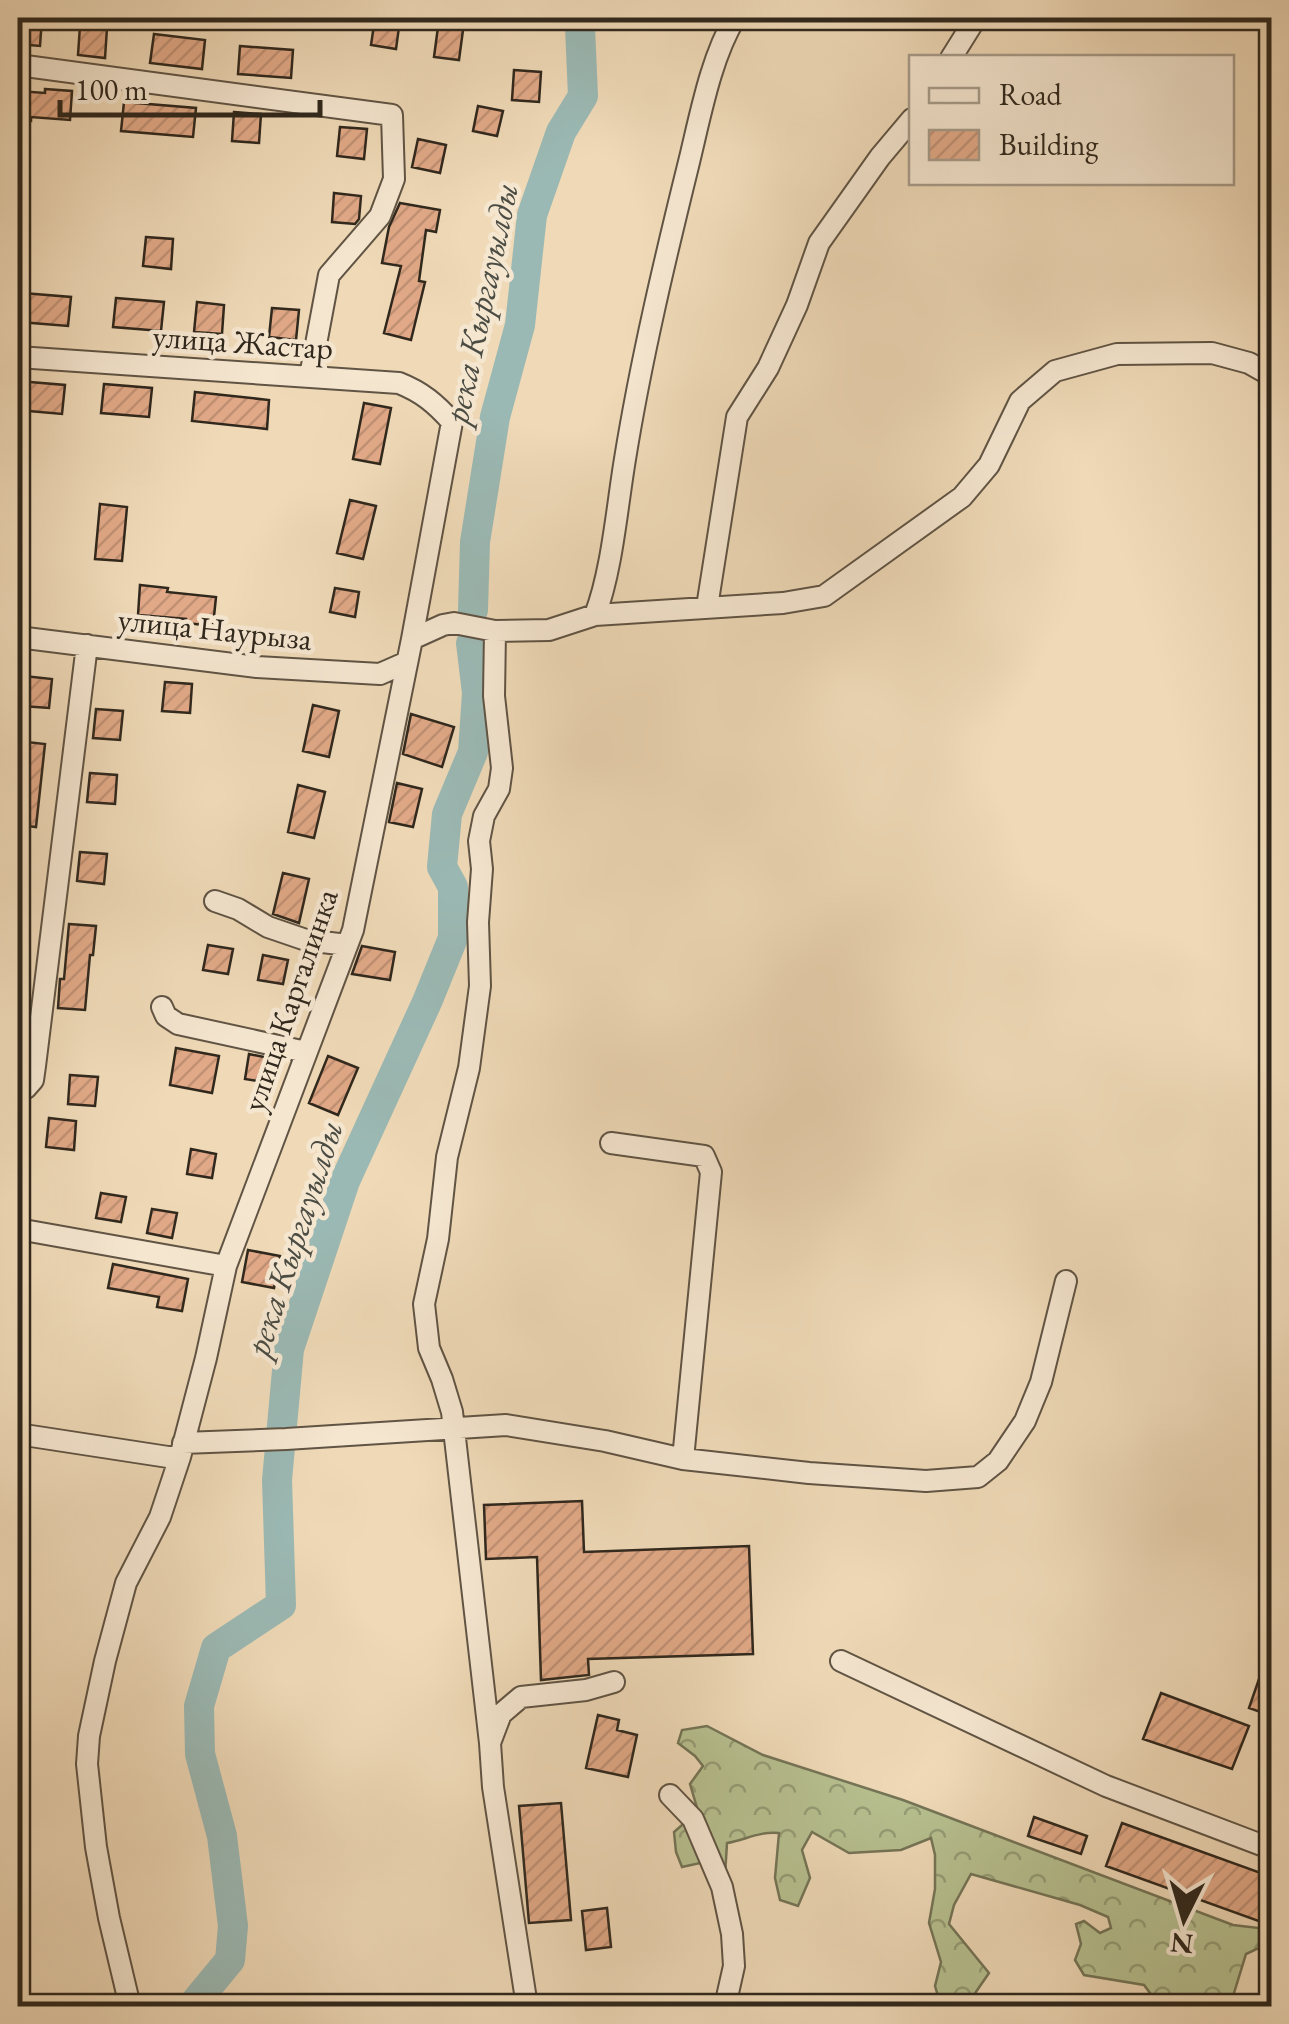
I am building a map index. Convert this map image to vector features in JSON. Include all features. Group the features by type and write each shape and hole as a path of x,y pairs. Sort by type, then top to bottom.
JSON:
{"street":[{"path":"595,615 674,222 706,90 735,18"},
{"path":"954,55 976,18"},
{"path":"18,65 392,114 394,179 380,216 329,276 310,376"},
{"path":"707,607 738,417 768,368 819,243 909,122"},
{"path":"412,639 454,623 495,631 549,630 595,615 783,603 824,596 962,497 989,466 1020,402 1055,372 1117,354 1212,353 1249,363 1272,376"},
{"name":"улица Жастар","path":"18,357 399,384 435,403 452,422"},
{"name":"улица Каргалинка","path":"130,2006 96,1847 87,1764 89,1736 126,1582 160,1516 182,1450 226,1266 353,930 452,422"},
{"path":"495,631 494,696 502,768 499,789 484,816 479,841 480,986 469,1068 447,1157 438,1239 424,1304 429,1348 442,1378 454,1427 493,1788 527,2006"},
{"name":"улица Наурыза","path":"18,637 257,667 380,674 405,663"},
{"path":"25,1084 87,646"},
{"path":"215,902 238,909 268,928 306,940 348,945"},
{"path":"162,1007 166,1016 178,1024 306,1052"},
{"path":"612,1144 704,1156 711,1172 682,1459"},
{"path":"18,1228 226,1266"},
{"path":"18,1434 168,1457 182,1450 279,1440 506,1425 682,1459 809,1473 926,1482 978,1477 998,1461 1026,1421 1041,1382 1066,1282"},
{"path":"841,1661 1106,1786 1272,1849"},
{"path":"490,1742 500,1714 521,1697 586,1690 614,1682"},
{"path":"670,1794 693,1818 722,1887 734,1966 725,2006"}],"green space":[{"path":"707,1726 763,1755 903,1800 1233,1925 1259,1928 1259,1948 1246,1954 1230,2006 1205,2000 1192,2006 1141,2006 1153,1997 1144,1985 1084,1975 1075,1960 1081,1944 1076,1924 1084,1921 1100,1933 1111,1928 1108,1917 1080,1905 971,1874 954,1905 949,1924 989,1973 969,2002 987,2006 941,2006 935,1986 941,1962 929,1923 935,1889 931,1838 901,1850 849,1853 812,1832 802,1850 810,1878 798,1906 780,1900 775,1878 779,1833 727,1843 725,1876 700,1863 682,1867 674,1832 698,1811 690,1784 703,1766 678,1743 682,1730"}],"building":[{"path":"18,18 42,18 40,46 18,44"},
{"path":"375,18 400,20 396,49 371,45"},
{"path":"80,26 107,28 105,58 78,55"},
{"path":"438,27 463,30 459,60 434,57"},
{"path":"154,34 205,40 202,69 150,63"},
{"path":"240,46 293,50 291,78 238,74"},
{"path":"514,70 541,72 539,102 512,100"},
{"path":"45,89 72,91 70,120 18,120 18,91 45,93"},
{"path":"124,102 196,108 193,137 121,131"},
{"path":"478,106 503,111 497,136 473,131"},
{"path":"234,112 261,114 259,143 232,141"},
{"path":"340,127 367,129 364,159 337,156"},
{"path":"418,139 446,145 440,173 412,167"},
{"path":"334,193 361,196 355,224 332,222"},
{"path":"400,203 440,210 436,232 426,230 419,281 425,282 411,340 384,333 401,266 382,263 389,227"},
{"path":"146,237 173,239 171,269 143,266"},
{"path":"23,293 71,297 68,326 20,322"},
{"path":"116,298 164,302 161,331 113,327"},
{"path":"197,302 224,305 222,334 194,332"},
{"path":"272,308 299,310 296,340 269,337"},
{"path":"18,381 65,385 62,414 18,410"},
{"path":"104,384 152,388 149,417 101,413"},
{"path":"195,392 269,400 267,429 192,421"},
{"path":"364,403 391,408 380,464 353,459"},
{"path":"350,500 376,506 363,559 337,553"},
{"path":"100,504 127,507 122,561 95,559"},
{"path":"140,585 216,597 213,626 186,623 186,619 138,615"},
{"path":"335,588 359,592 355,617 330,612"},
{"path":"24,676 52,679 49,708 22,706"},
{"path":"165,682 192,684 190,713 162,711"},
{"path":"313,705 339,711 329,757 303,751"},
{"path":"96,709 123,711 120,740 93,738"},
{"path":"411,714 454,727 442,767 403,754"},
{"path":"18,741 45,744 36,827 18,825"},
{"path":"90,773 117,775 115,804 87,802"},
{"path":"397,783 422,789 413,827 389,822"},
{"path":"298,785 325,792 314,838 288,832"},
{"path":"80,852 107,854 104,884 77,881"},
{"path":"283,873 309,879 299,923 273,914"},
{"path":"69,924 96,926 85,1010 58,1008"},
{"path":"208,945 233,949 228,974 203,970"},
{"path":"362,946 395,952 390,980 352,974"},
{"path":"263,955 288,960 283,984 258,980"},
{"path":"176,1048 219,1056 212,1093 170,1085"},
{"path":"249,1054 274,1059 270,1083 245,1079"},
{"path":"328,1056 358,1068 338,1115 309,1103"},
{"path":"70,1075 98,1077 95,1106 68,1104"},
{"path":"49,1118 76,1121 74,1150 46,1147"},
{"path":"191,1149 216,1154 212,1178 187,1174"},
{"path":"101,1193 126,1197 121,1222 96,1218"},
{"path":"152,1209 177,1213 172,1238 147,1233"},
{"path":"248,1250 280,1256 274,1288 242,1282"},
{"path":"113,1264 188,1279 182,1311 157,1307 159,1297 108,1288"},
{"path":"582,1501 584,1552 749,1546 753,1654 588,1659 589,1675 541,1680 537,1557 486,1559 484,1505"},
{"path":"1272,1650 1272,1716 1249,1708"},
{"path":"1161,1693 1249,1726 1232,1769 1143,1739"},
{"path":"598,1715 619,1720 617,1730 637,1735 628,1777 586,1768"},
{"path":"561,1803 571,1920 529,1923 519,1806"},
{"path":"1034,1817 1087,1836 1081,1854 1028,1836"},
{"path":"1122,1823 1272,1877 1272,1902 1264,1923 1106,1866"},
{"path":"607,1908 611,1947 586,1950 582,1911"}],"waterway":[{"name":"река Кыргауылды","path":"473,610 475,542 495,417 520,325 532,215 561,132 583,96 580,27 584,18"},
{"name":"река Кыргауылды","path":"192,2006 230,1960 233,1926 222,1836 200,1754 199,1706 216,1648 281,1605 277,1480 289,1349 345,1181 453,938 453,887 442,867 447,814 473,752 477,693 471,643"}]}
